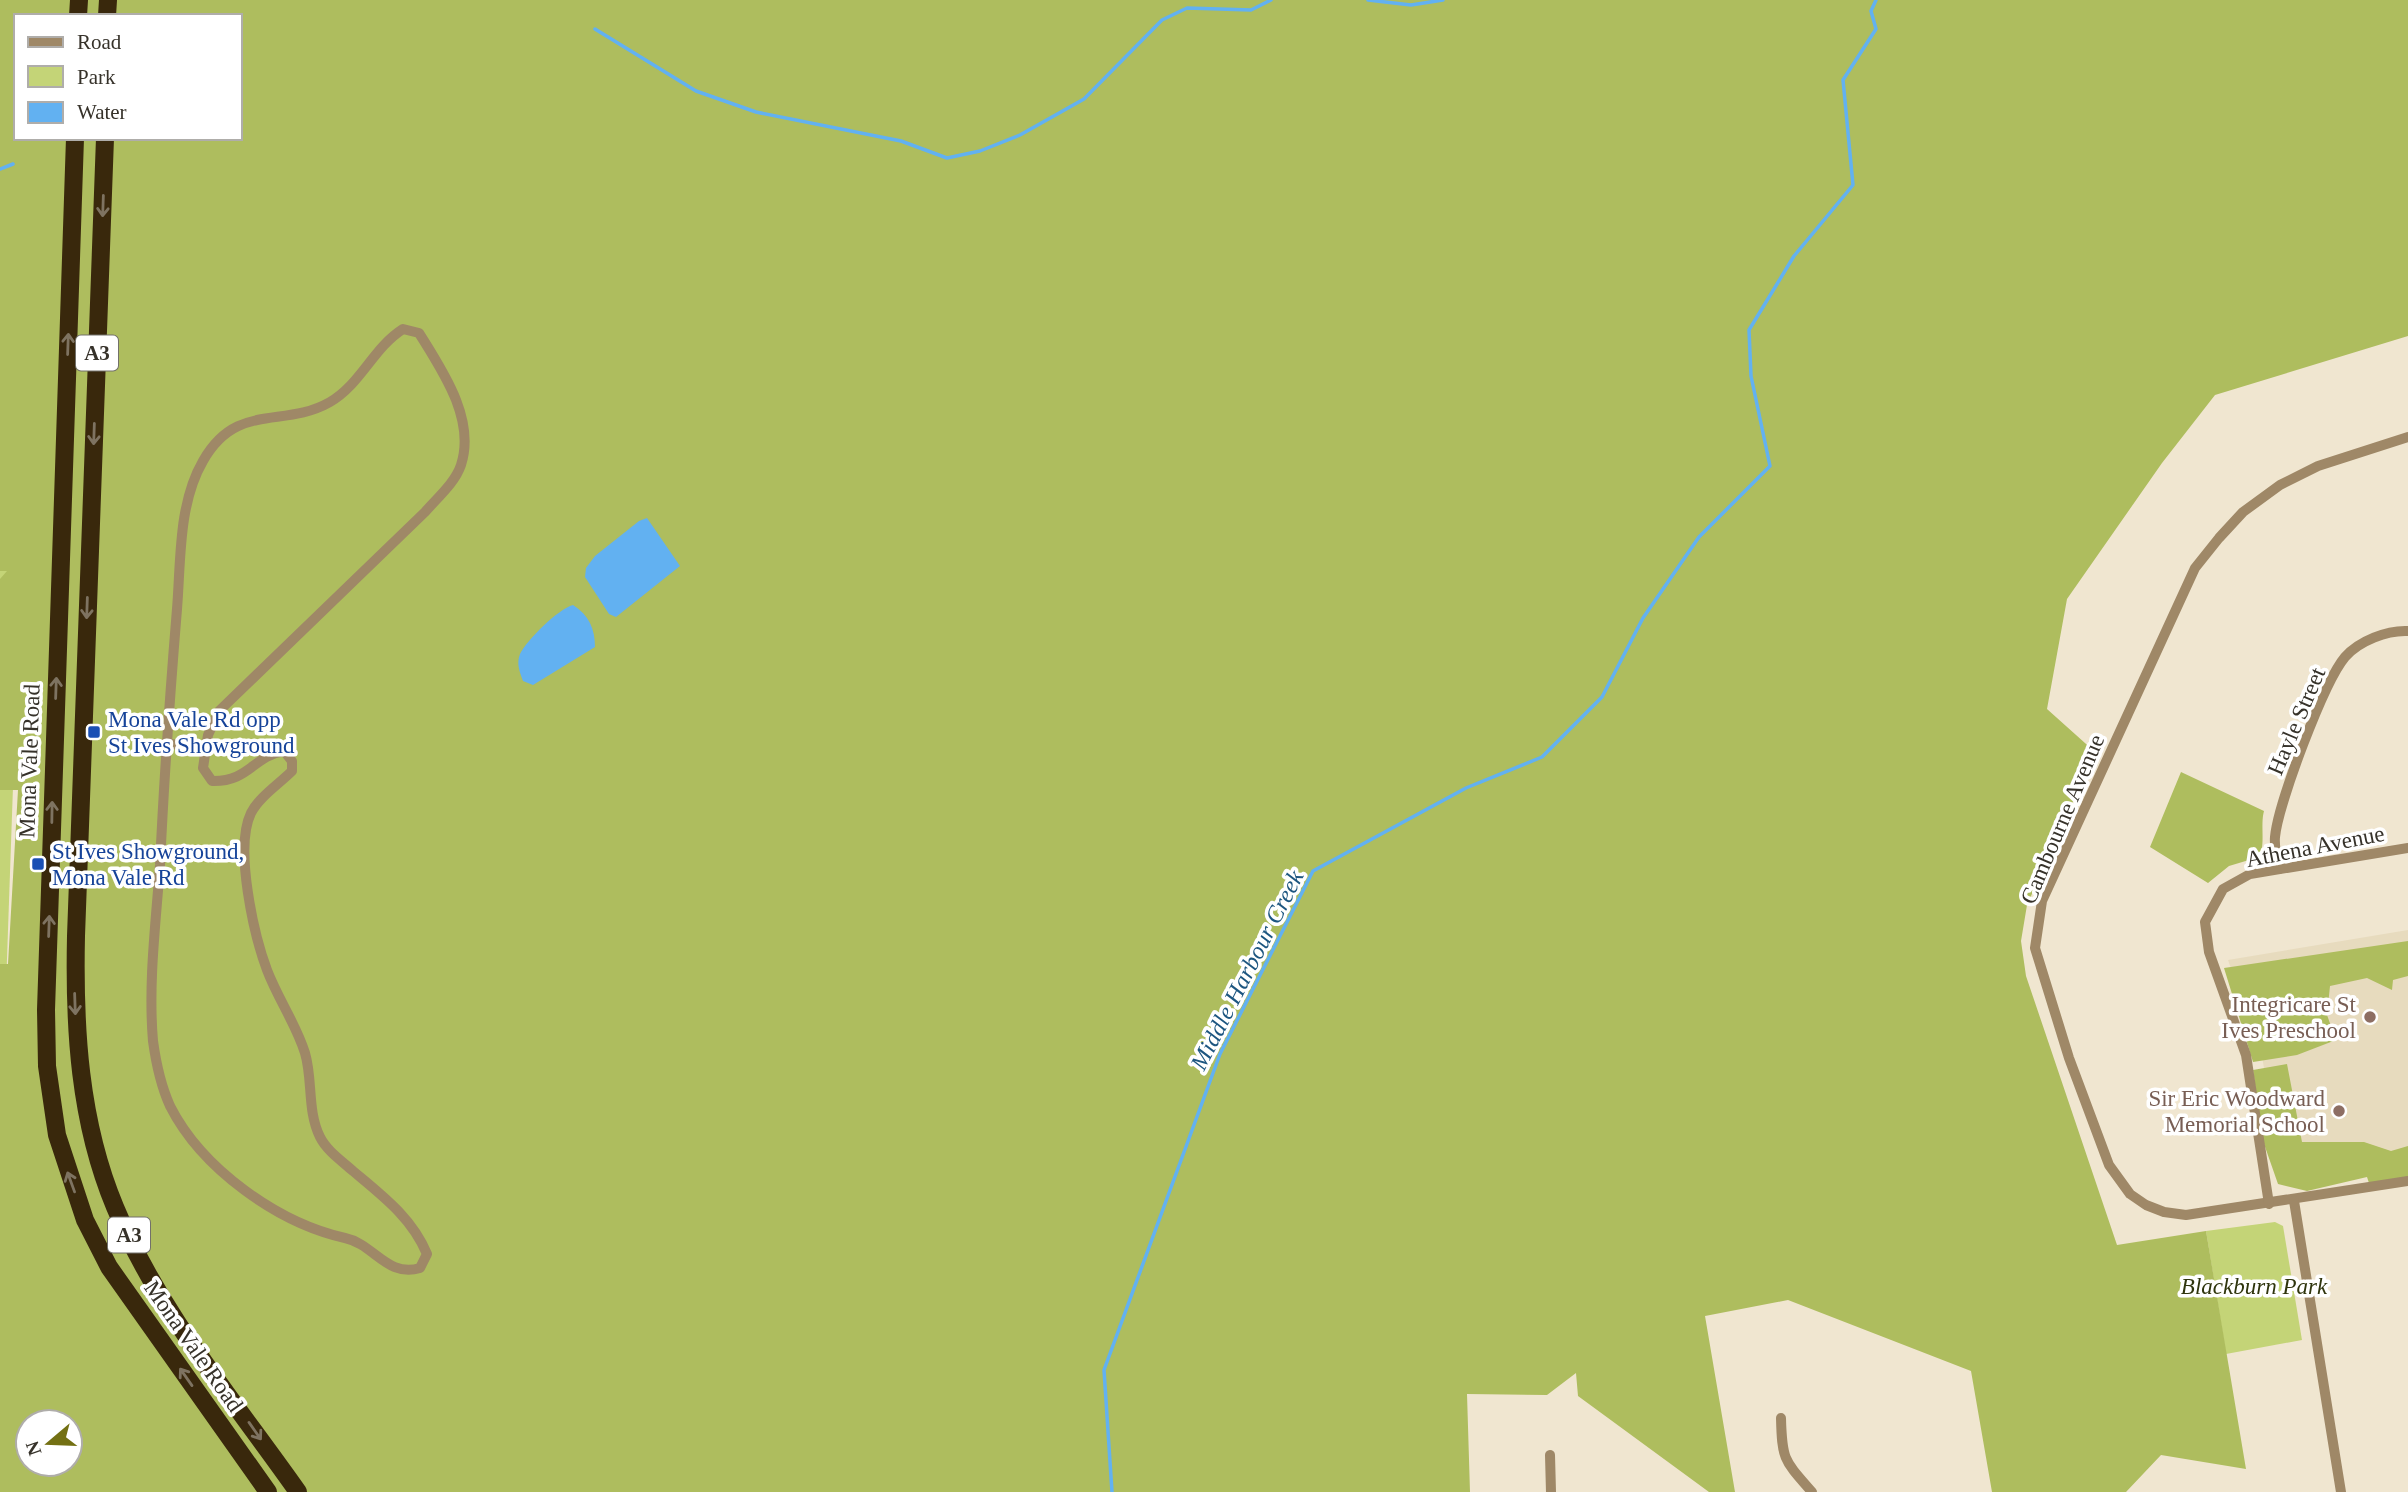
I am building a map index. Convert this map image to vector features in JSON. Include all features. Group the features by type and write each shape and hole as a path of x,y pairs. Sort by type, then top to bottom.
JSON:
{"highway":[{"name":"Mona Vale Road","path":"75,140 46,1010 50,1092 68,1175 85,1220 108,1267 268,1492"},
{"name":"Mona Vale Road","path":"104,140 76,936 75,1002 86,1105 115,1207 150,1279 298,1492"}],"street":[{"path":"403,329 419,333 455,399 465,433 461,465 447,489 425,512 219,711 203,753 203,768 212,781 231,781 275,753 284,751 292,761 292,771 251,812 245,832 247,871 258,941 267,968 306,1055 313,1113 320,1138 335,1156 403,1215 418,1233 427,1254 420,1268 406,1272 388,1265 351,1239 303,1226 258,1201 221,1169 188,1133 170,1105 158,1070 152,995 166,744 184,527 194,478 205,457 213,445 237,425 329,402 349,387 390,338 403,329"},
{"name":"Cambourne Avenue","path":"2408,437 2319,466 2280,485 2243,512 2195,568 2042,901 2035,948 2068,1058 2109,1165 2130,1194 2164,1212 2186,1215 2294,1201 2408,1181"},
{"name":"Hayle Street","path":"2279,869 2275,839 2280,806 2322,699 2345,657 2371,639 2398,631 2408,631"},
{"path":"166,744 189,746 203,753"},
{"name":"Athena Avenue","path":"2269,1204 2246,1055 2208,952 2205,922 2222,889 2250,874 2408,848"},
{"path":"2294,1201 2341,1492"},
{"path":"1781,1418 1782,1454 1786,1463 1812,1492"},
{"path":"1550,1455 1551,1492"}],"shaded area":[{"name":"Sir Eric Woodward Memorial School","path":"2408,930 2408,1166 2282,1177 2262,1056 2228,960"}],"green space":[{"path":"0,0 2408,0 2408,336 2215,395 2162,463 2067,599 2047,709 2095,752 2027,905 2021,941 2026,976 2117,1245 2206,1231 2246,1469 2161,1455 2126,1492 1992,1492 1971,1371 1788,1300 1705,1316 1735,1492 1709,1492 1578,1396 1576,1373 1547,1395 1467,1394 1470,1492 0,1492 0,964 8,964 18,790 0,790 0,579 7,571 0,571"},
{"path":"0,356 25,442 0,1160"},
{"path":"2181,772 2264,811 2259,857 2229,866 2208,883 2150,847"},
{"path":"2408,941 2408,976 2393,980 2392,990 2367,978 2330,986 2327,1015 2336,1040 2297,1055 2253,1062 2224,968"},
{"path":"2287,1064 2302,1142 2364,1142 2391,1151 2408,1146 2408,1178 2369,1183 2367,1177 2307,1191 2278,1184 2263,1141 2253,1070"},
{"name":"Blackburn Park","path":"2275,1222 2283,1226 2302,1340 2226,1354 2206,1231"}],"water":[{"path":"647,518 680,566 616,617 609,614 585,577 586,568 595,556 639,521"},
{"path":"573,605 590,623 595,647 533,685 523,681 518,661 520,654 551,619"}],"waterway":[{"path":"595,29 696,91 756,112 901,141 947,158 980,151 1020,135 1084,99 1162,20 1187,8 1251,10 1271,0"},
{"path":"1368,0 1411,5 1443,0"},
{"name":"Middle Harbour Creek","path":"1112,1492 1104,1370 1220,1054 1313,871 1466,788 1542,757 1602,697 1643,618 1699,537 1770,466 1751,376 1749,330 1794,256 1853,185 1843,80 1876,29 1871,11 1876,0"},
{"path":"0,169 13,164"}],"place":[{"name":"Mona Vale Rd opp St Ives Showground","path":"94,732"},
{"name":"St Ives Showground, Mona Vale Rd","path":"38,864"},
{"name":"Integricare St Ives Preschool","path":"2370,1017"},
{"name":"Sir Eric Woodward Memorial School","path":"2339,1111"}]}
